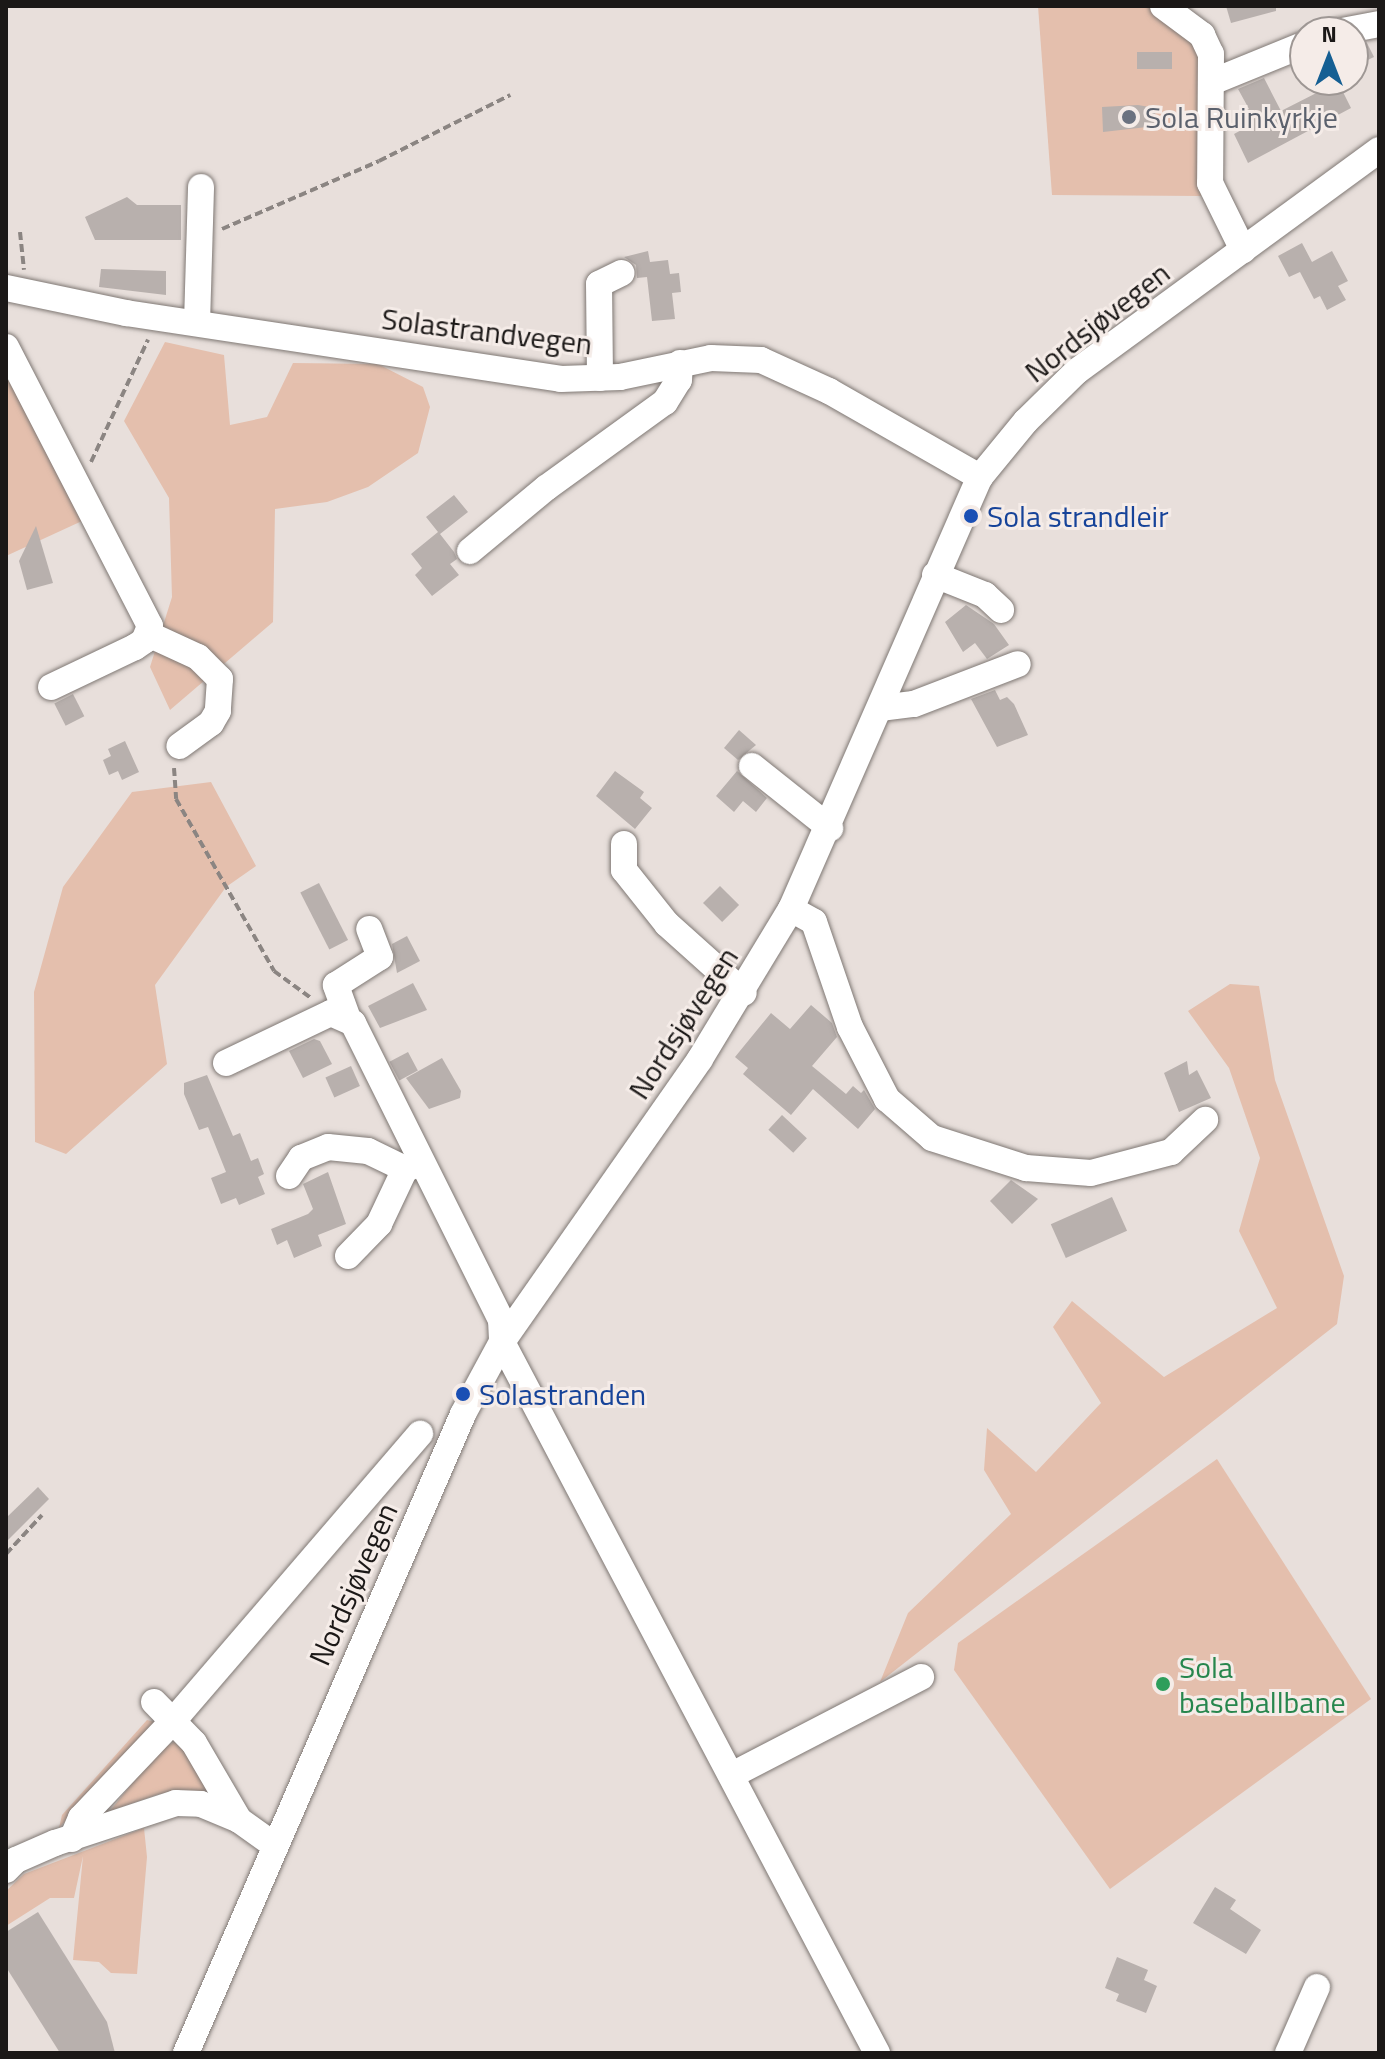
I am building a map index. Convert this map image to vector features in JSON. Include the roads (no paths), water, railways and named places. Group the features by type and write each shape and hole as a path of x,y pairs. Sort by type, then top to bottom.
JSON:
{"street":[{"path":"1163,6 1202,35 1211,54 1210,183 1243,250"},
{"path":"1212,82 1289,51"},
{"name":"Nordsjøvegen","path":"186,2053 463,1414 502,1342 744,993 791,909 830,828 935,575 980,477 1077,371 1379,150"},
{"path":"197,323 201,187"},
{"path":"600,378 599,284 612,274 622,273"},
{"name":"Solastrandvegen","path":"6,289 518,374 600,378 680,363 735,357 789,371 980,477"},
{"path":"6,347 145,613 148,634"},
{"path":"470,551 546,488 665,402 679,380 680,363"},
{"path":"935,575 977,591 1001,610"},
{"path":"51,687 135,647 148,634"},
{"path":"148,634 198,657 220,679 218,711 211,723 179,746"},
{"path":"880,708 914,704 1018,664"},
{"path":"752,766 830,828"},
{"path":"624,844 624,870 641,892 667,924 744,993"},
{"path":"791,909 814,922 850,1027 887,1099 932,1138 1026,1168 1091,1173 1171,1152 1205,1120"},
{"path":"369,929 380,957 336,985 339,1015 385,1082 412,1167 501,1320 502,1342 732,1775 866,2041 877,2053"},
{"path":"226,1063 339,1015"},
{"path":"289,1176 301,1158 328,1147 368,1151 412,1167"},
{"path":"348,1256 379,1224 412,1167"},
{"path":"72,1839 81,1818 173,1721 420,1434"},
{"path":"732,1775 921,1677"},
{"path":"154,1702 194,1743 239,1820"},
{"path":"6,1870 16,1860 176,1803 201,1804 239,1820 274,1845"},
{"path":"1288,2053 1317,1987"}],"place":[{"name":"Sola Ruinkyrkje","path":"1129,117"},
{"name":"Sola strandleir","path":"971,516"},
{"name":"Solastranden","path":"463,1394"},
{"name":"Sola baseballbane","path":"1163,1684"}]}
